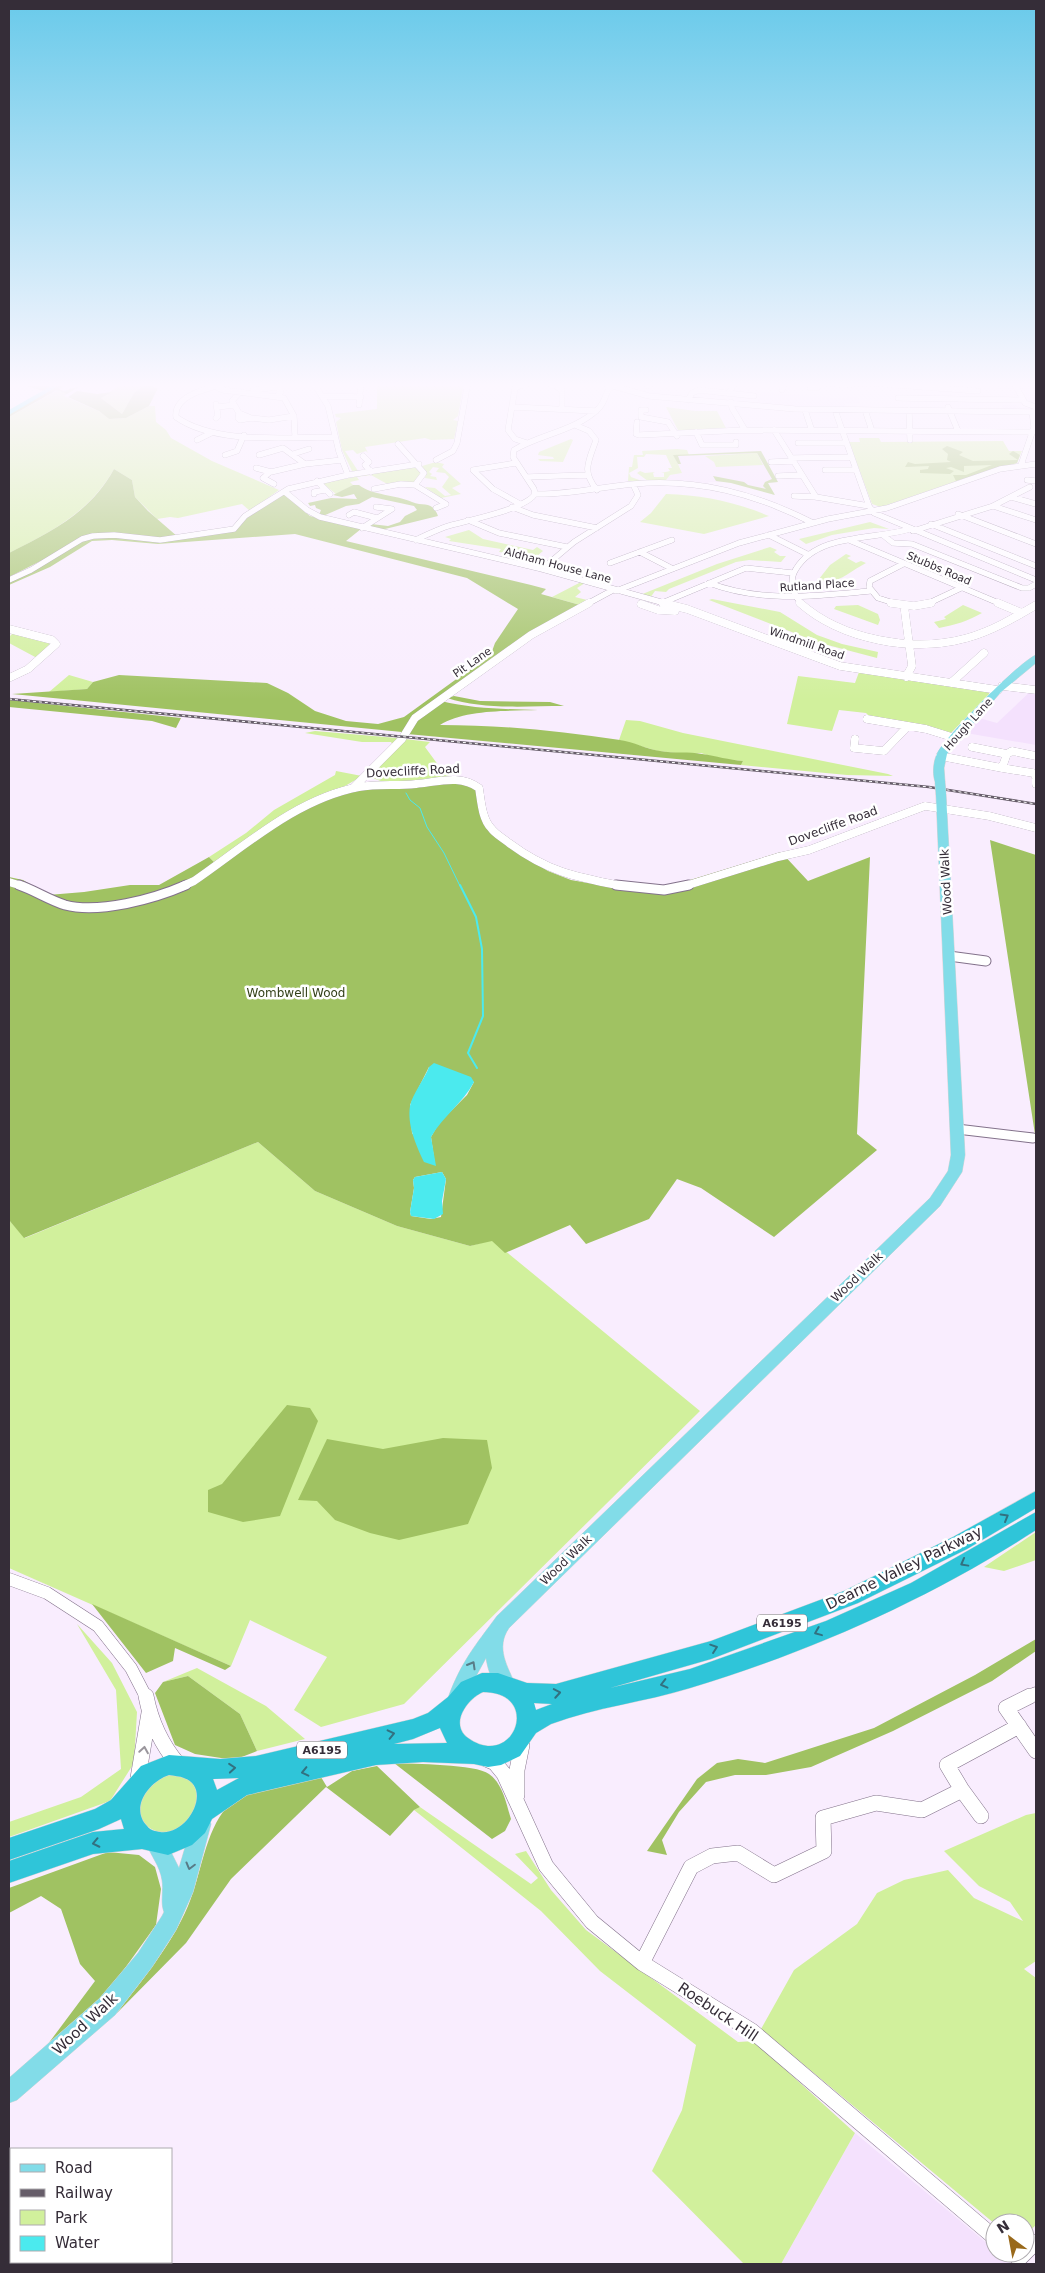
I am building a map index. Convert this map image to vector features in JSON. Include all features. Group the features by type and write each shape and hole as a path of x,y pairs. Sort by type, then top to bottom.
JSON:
{"highway":[{"name":"Dearne Valley Parkway","path":"508,1687 527,1693 556,1694 711,1650 851,1598 960,1543 1036,1499"},
{"name":"Dearne Valley Parkway","path":"526,1731 549,1714 703,1675 810,1636 942,1576 1013,1536 1036,1520"},
{"name":"A6195","path":"9,1849 99,1818 119,1808 143,1778 169,1765 220,1769 256,1766 413,1729 436,1720 470,1687 479,1683 488,1682 508,1687"},
{"path":"508,1687 516,1692 525,1705 527,1713 526,1731"},
{"path":"455,1702 450,1722 455,1738 466,1750 476,1755"},
{"name":"A6195","path":"9,1872 93,1843 150,1840 167,1843 182,1838 196,1828 204,1815 225,1796 247,1785 376,1755 423,1752 487,1757 506,1753 520,1741 526,1731"},
{"path":"181,1765 198,1774 207,1788 208,1799 204,1815"},
{"path":"135,1789 130,1805 130,1818 135,1829 150,1840"}],"main road":[{"name":"Hough Lane","path":"941,801 940,756 1000,688 1036,658"},
{"name":"Wood Walk","path":"455,1702 462,1684 484,1646 503,1622 935,1202 955,1172 958,1155 958,1129 941,801"},
{"path":"494,1635 495,1663 499,1675 508,1687"},
{"name":"Wood Walk","path":"9,2092 107,2007 145,1960 169,1923 183,1892 204,1815"},
{"name":"Wood Walk","path":"150,1840 171,1868 174,1899 169,1923"}],"street":[{"path":"9,580 31,570 82,539 93,536 160,540 234,528 244,516 292,488"},
{"path":"314,494 314,492 328,492 324,488"},
{"path":"374,489 379,488"},
{"path":"422,488 449,504 436,508"},
{"path":"492,488 520,504"},
{"path":"416,540 441,527 512,507 532,499 535,494 533,488"},
{"path":"535,494 560,494 609,488"},
{"path":"542,569 567,547 635,502 638,493 635,488"},
{"path":"722,488 773,503 812,523"},
{"path":"810,488 816,497"},
{"path":"863,488 870,508"},
{"name":"Pit Lane","path":"353,788 402,739 414,718 531,636 614,590 739,543 870,508 886,508 944,488"},
{"path":"1030,488 990,507 959,514 912,530 829,545 809,555 793,573 791,586 795,597 814,615 838,627 873,638 909,643 936,643 975,637 998,628 1036,605"},
{"name":"Aldham House Lane","path":"285,492 316,516 542,569 614,590"},
{"path":"794,496 816,497 870,508 880,516 912,530 1036,580"},
{"path":"1011,498 1036,504"},
{"path":"512,507 537,517 580,522 597,528"},
{"path":"990,507 1036,520"},
{"path":"362,528 393,510 376,508"},
{"path":"349,515 354,512 378,518"},
{"path":"959,514 1036,544"},
{"path":"468,520 498,533 567,547"},
{"path":"931,524 1036,566"},
{"path":"769,535 809,555"},
{"path":"883,535 892,543 912,544 1022,588 1028,588 1036,584"},
{"path":"610,562 672,540"},
{"name":"Stubbs Road","path":"849,540 1022,613"},
{"path":"640,552 671,568"},
{"path":"903,564 873,579 869,584 870,591 884,601 904,606 929,604 961,588"},
{"path":"662,603 708,583 751,568 793,573"},
{"name":"Rutland Place","path":"708,583 723,589 773,598 870,591"},
{"name":"Windmill Road","path":"614,590 707,616 782,646 840,666 906,677 1000,688 1036,690"},
{"path":"636,596 631,601 658,610 685,614 707,622"},
{"path":"904,606 912,666 906,677"},
{"path":"9,629 52,640 56,644 28,668 9,678"},
{"path":"952,682 984,653"},
{"path":"868,719 926,729 955,738"},
{"path":"855,739 854,748 884,751 907,727"},
{"path":"972,747 982,746 1006,754 1012,752 1036,756"},
{"path":"1002,768 1006,754"},
{"path":"940,756 1033,774 1036,777 1036,784"},
{"path":"364,778 384,786"},
{"name":"Dovecliffe Road","path":"9,882 67,905 87,908 138,900 179,888 307,806 334,794 353,788 457,780 470,782 481,792 483,809 490,828 501,838 532,858 551,869 573,877 634,888 664,890 681,888 778,857 809,850 941,801 1036,828"},
{"path":"949,956 986,961"},
{"path":"958,1129 1033,1138"},
{"path":"9,1578 46,1593 98,1626 131,1668 144,1694 149,1713 164,1748 181,1765"},
{"path":"1036,1694 1006,1708 1036,1751"},
{"path":"135,1789 144,1750 149,1713"},
{"path":"981,1816 946,1765 1019,1726"},
{"name":"Roebuck Hill","path":"518,1801 517,1770 526,1731"},
{"name":"Roebuck Hill","path":"476,1755 500,1768 518,1801 546,1866 592,1922 642,1963 752,2031 767,2046 985,2230"},
{"path":"642,1963 691,1867 712,1856 738,1853 774,1875 824,1851 822,1818 876,1803 922,1810 962,1790"}],"shaded area":[{"path":"752,488 771,488 775,495"},
{"path":"1033,689 1036,689 1036,745 966,733 979,718 997,723"},
{"path":"855,2133 985,2242 985,2263 1012,2264 781,2264"}],"green space":[{"path":"9,488 101,488 81,509 54,529 9,553"},
{"path":"101,488 133,488 135,497 178,537 92,535 9,577 9,553 69,519 94,498"},
{"path":"133,488 275,488 279,490 250,511 242,504 178,518 157,519 135,497"},
{"path":"328,488 347,488 336,494"},
{"path":"347,488 364,488 430,506 436,511 438,516 381,530 367,527 371,524 388,526 400,522 405,516 417,510 414,506 372,497 359,504 346,506 323,516 319,515 321,510 316,508 315,505 310,506 308,503 331,498 357,499 354,494 342,497 333,495"},
{"path":"427,488 435,488 445,496 451,495 443,488 452,488 461,494 441,498"},
{"path":"750,488 762,488 771,488 775,495"},
{"path":"866,488 936,488 881,507 872,504"},
{"path":"666,494 719,500 769,516 704,534 640,522 651,513"},
{"path":"279,495 285,495 310,516 361,529 346,541 546,589 541,594 580,605 498,655 411,717 402,732 12,694 87,689 93,682 119,675 267,683 288,693 315,711 346,721 378,724 404,717 491,654 495,643 518,609 467,578 295,534 158,544 112,540 92,541 50,567 9,585 9,581 84,540 93,537 168,541 227,531"},
{"path":"870,522 889,529 874,528 832,535 806,544 799,539"},
{"path":"469,530 483,539 533,550 537,547 543,551 537,556 539,558 536,558 499,552 501,549 449,541 451,539 445,537"},
{"path":"770,547 777,550 774,552 780,556 786,556 781,562 749,560 736,562 669,589 666,592 655,591 650,598 640,595 717,564"},
{"path":"846,554 851,556 847,558 856,563 861,561 866,563 837,580 825,581 819,579 830,565"},
{"path":"581,582 585,583 577,588 581,592 575,597 587,600 594,598 580,605 552,597"},
{"path":"709,600 780,612 817,635 842,644 878,652 877,658 820,643"},
{"path":"858,605 878,614 880,620 878,625 834,609 836,606"},
{"path":"963,605 982,613 951,626 939,628 934,622 946,619 944,617"},
{"path":"14,632 52,644 37,658 9,643 9,637"},
{"path":"859,672 989,692 989,694 950,734 870,717 866,713 839,710 832,731 787,724 798,676 855,683"},
{"path":"69,675 93,682 87,689 49,692"},
{"path":"454,696 480,701 550,702 564,706 490,706 447,698"},
{"path":"9,700 181,718 176,728 152,721 9,707"},
{"path":"441,701 477,707 538,710 474,713 440,725 508,727 575,734 625,741 665,752 697,753 743,761 741,765 407,734 416,718"},
{"path":"626,720 640,721 683,733 893,776 847,775 741,765 743,761 719,759 701,753 685,754 658,751 619,740"},
{"path":"315,731 397,738 393,745 391,742 362,742 305,733"},
{"path":"405,739 430,742 425,747 444,773 453,778 386,783 370,777"},
{"path":"336,771 362,776 215,863 209,857 246,833 274,810 335,775"},
{"name":"Wombwell Wood","path":"466,783 478,791 480,816 487,828 526,858 548,871 571,880 639,892 664,888 781,852 808,881 870,857 857,1134 877,1150 774,1237 701,1188 677,1179 649,1219 586,1244 570,1225 505,1253 492,1241 470,1246 397,1226 315,1191 258,1142 24,1238 9,1220 9,877 23,880 48,895 130,885 159,885 209,857 215,863 339,789 349,785 355,788","holes":["429,1067 474,1082 467,1095 439,1123 431,1137 435,1165 412,1133 410,1105","442,1172 446,1179 441,1217 431,1219 411,1216 413,1180 415,1177"]},
{"path":"990,840 1036,855 1036,1141"},
{"path":"258,1142 315,1191 397,1226 470,1246 492,1240 700,1411 404,1704 321,1727 294,1710 327,1657 250,1620 231,1666 9,1568 9,1220 25,1238"},
{"path":"287,1405 310,1408 318,1421 280,1516 243,1522 208,1512 208,1490 222,1484"},
{"path":"443,1438 487,1440 492,1468 468,1524 399,1540 370,1533 335,1520 317,1501 298,1500 327,1439 383,1449"},
{"path":"1036,1532 1036,1560 1004,1571 984,1567"},
{"path":"92,1604 231,1666 225,1670 175,1648 173,1661 146,1673"},
{"path":"77,1624 112,1663 137,1712 134,1763 110,1801 9,1837 9,1822 81,1797 121,1769 116,1690"},
{"path":"1036,1639 1036,1651 992,1681 893,1731 811,1767 766,1775 735,1775 706,1782 679,1812 662,1840 667,1855 647,1851 697,1779 717,1763 738,1759 765,1763 874,1728 975,1675"},
{"path":"197,1668 266,1706 305,1739 257,1751 240,1714 188,1676 163,1682"},
{"path":"188,1676 240,1714 257,1751 234,1760 195,1754 175,1745 155,1693 163,1682"},
{"path":"394,1763 458,1766 489,1774 498,1783 506,1800 511,1819 505,1831 492,1839"},
{"path":"377,1766 420,1807 414,1810 390,1836 326,1787 231,1879 186,1943 116,2014 155,1962 181,1921 193,1894 213,1828 227,1807 246,1795 271,1787 321,1777 327,1787 352,1771"},
{"path":"167,1774 183,1776 192,1783 197,1793 196,1804 192,1815 184,1825 173,1831 160,1832 148,1827 144,1823 138,1805 144,1790"},
{"path":"420,1807 531,1884 538,1878 515,1854 526,1851 551,1890 586,1930 738,2042 754,2041 855,2133 781,2264 744,2264 652,2171 682,2110 696,2045 600,1971 541,1911 414,1810"},
{"path":"1036,1813 1036,1961 1024,1969 1036,1978 1035,2226 1035,2213 985,2213 985,2216 761,2029 794,1970 857,1924 877,1893 904,1880 948,1870 974,1898 1023,1921 1010,1902 979,1886 944,1851 1026,1815"},
{"path":"108,1852 139,1855 155,1867 161,1889 156,1925 110,1989 48,2044 95,1981 80,1964 61,1909 41,1896 9,1913 9,1888"}],"water":[{"path":"434,1063 471,1077 474,1082 431,1137 436,1166 424,1162 413,1135 409,1113 413,1097 429,1067"},
{"path":"442,1172 446,1179 442,1201 443,1214 434,1219 411,1216 413,1180 415,1177"}],"waterway":[{"path":"406,793 410,800 420,808 427,827 444,853 460,886"},
{"path":"460,885 476,917 482,949 483,1016 468,1053 477,1068"}],"railway":[{"path":"9,699 929,787 1036,804"}]}
